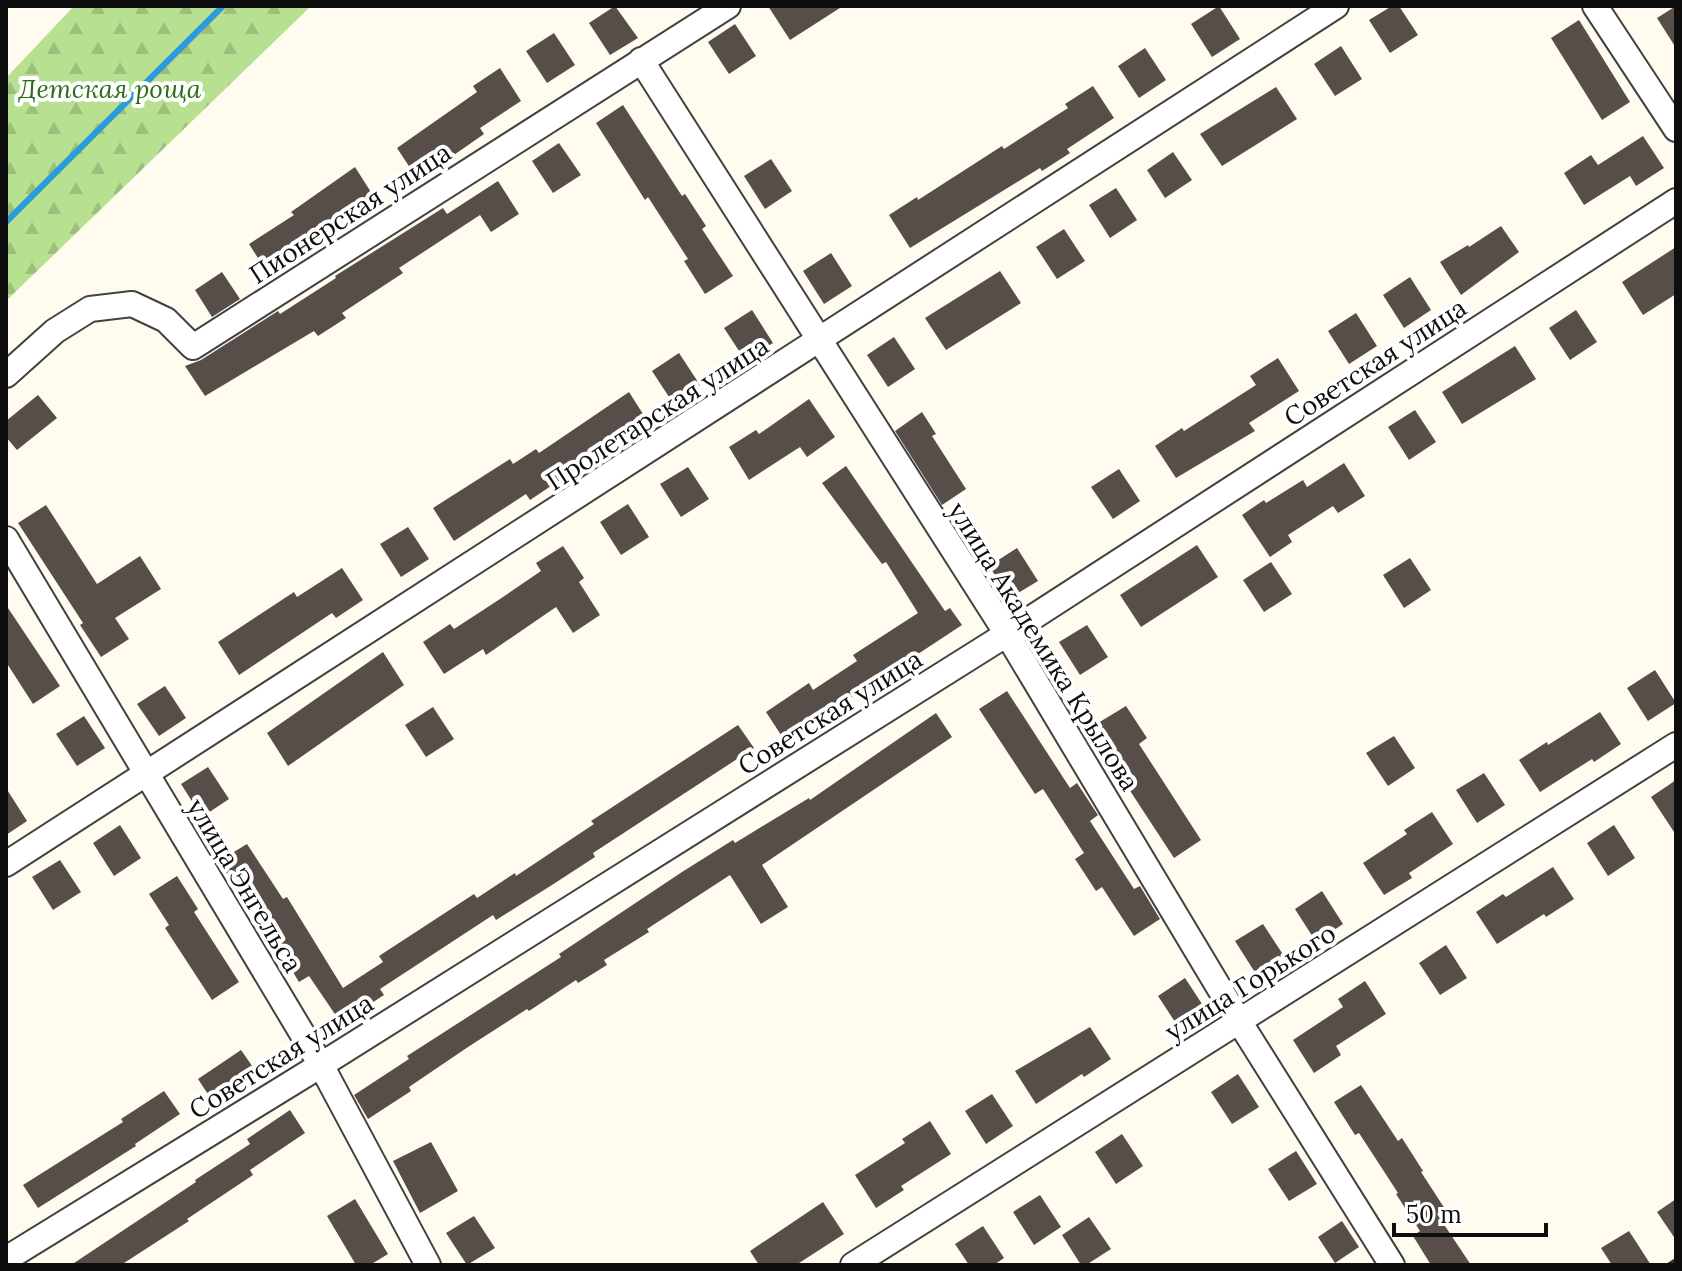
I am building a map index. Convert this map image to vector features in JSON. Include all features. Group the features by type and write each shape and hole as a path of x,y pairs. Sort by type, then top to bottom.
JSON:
{"street":[{"name":"Пионерская улица","path":"6,375 55,331 90,309 132,304 166,320 193,347 728,6"},
{"name":"Пролетарская улица","path":"6,864 1336,6"},
{"path":"1595,6 1676,129"},
{"name":"улица Академика Крылова","path":"641,60 1007,634 1239,1021 1392,1265"},
{"name":"Советская улица","path":"6,1259 1007,634 1676,201"},
{"name":"улица Энгельса","path":"6,539 321,1065 428,1265"},
{"name":"улица Горького","path":"853,1265 1676,745"}],"path":[{"path":"1668,1265 1676,1260"}],"green space":[{"name":"Детская роща","path":"74,6 311,6 6,301 6,78"}],"building":[{"path":"615,6 638,38 610,55 589,23"},
{"path":"768,6 843,6 790,40"},
{"path":"1219,6 1240,39 1212,57 1191,24"},
{"path":"1392,6 1399,6 1418,35 1390,53 1369,20"},
{"path":"1676,6 1676,48 1657,18"},
{"path":"1579,20 1630,102 1602,120 1551,38"},
{"path":"735,24 756,56 729,74 708,42"},
{"path":"554,33 575,65 547,83 526,51"},
{"path":"1341,46 1362,79 1335,96 1314,64"},
{"path":"1145,48 1166,80 1139,98 1118,66"},
{"path":"500,68 521,101 480,128 484,134 418,180 397,148 477,92 473,86"},
{"path":"1093,86 1114,118 1067,149 1070,153 1042,171 1040,168 910,248 889,215 1002,146 1004,149 1068,108 1065,104"},
{"path":"1276,87 1297,119 1222,166 1200,134"},
{"path":"623,105 682,196 685,194 706,226 702,229 733,276 705,294 684,261 688,259 648,197 645,200 596,123"},
{"path":"1643,136 1664,168 1636,186 1630,176 1584,205 1564,173 1591,155 1598,165"},
{"path":"559,143 581,175 553,193 532,161"},
{"path":"1173,152 1192,180 1165,198 1147,170"},
{"path":"771,159 792,191 765,209 744,176"},
{"path":"355,167 376,200 295,255 298,259 270,277 249,244 294,215 291,212"},
{"path":"498,181 519,214 491,232 480,215 399,268 403,273 342,313 346,318 318,336 314,331 205,396 185,366 201,360 278,311 280,314 443,208 447,214"},
{"path":"1116,188 1137,220 1110,238 1089,205"},
{"path":"1501,226 1519,252 1461,295 1440,262"},
{"path":"1064,229 1085,261 1057,279 1036,247"},
{"path":"1676,247 1676,294 1643,315 1622,282"},
{"path":"831,253 852,286 824,304 803,271"},
{"path":"1000,271 1021,303 946,350 925,318"},
{"path":"222,272 240,299 212,317 195,290"},
{"path":"1410,277 1431,310 1404,328 1383,295"},
{"path":"752,310 773,343 745,360 724,328"},
{"path":"1576,310 1597,342 1570,360 1549,328"},
{"path":"1356,313 1377,346 1349,364 1328,331"},
{"path":"894,337 915,369 888,387 867,355"},
{"path":"1515,346 1536,379 1462,424 1442,392"},
{"path":"679,353 700,385 673,403 652,371"},
{"path":"1278,358 1299,391 1249,423 1255,431 1176,478 1155,446 1256,385 1250,376"},
{"path":"629,392 650,425 575,476 572,472 530,500 526,494 454,541 433,508 510,459 513,464 536,449 539,453"},
{"path":"38,395 57,418 17,450 6,437 6,421"},
{"path":"809,399 835,437 807,457 800,447 749,480 729,447 756,430 759,434"},
{"path":"1415,410 1436,442 1409,460 1388,427"},
{"path":"922,412 936,434 932,436 966,489 942,505 895,431"},
{"path":"1344,463 1365,496 1338,513 1333,506 1288,535 1292,542 1270,557 1242,515 1303,480 1307,487"},
{"path":"846,466 945,611 950,608 962,625 836,708 832,702 781,735 766,712 809,683 813,690 857,661 853,655 918,613 886,562 882,564 822,483"},
{"path":"688,467 709,499 681,517 660,484"},
{"path":"1119,469 1140,501 1113,519 1091,487"},
{"path":"628,504 649,537 621,555 600,522"},
{"path":"46,505 97,584 140,556 161,589 115,618 129,639 101,657 80,625 83,623 18,523"},
{"path":"408,527 429,559 401,577 380,544"},
{"path":"1197,545 1218,577 1141,627 1120,595"},
{"path":"563,546 584,578 579,582 600,615 573,633 556,607 486,655 483,649 444,674 423,642 450,624 454,629 541,571 536,563"},
{"path":"1017,548 1038,581 1010,598 989,566"},
{"path":"1410,558 1431,590 1404,608 1383,575"},
{"path":"1271,562 1292,594 1264,612 1243,580"},
{"path":"342,568 363,600 336,618 332,613 239,675 218,642 294,592 297,597"},
{"path":"6,605 60,686 33,704 6,662"},
{"path":"1087,625 1108,657 1080,675 1059,642"},
{"path":"383,652 404,685 288,766 267,733"},
{"path":"1655,670 1676,703 1648,721 1627,688"},
{"path":"165,686 186,718 159,736 137,704"},
{"path":"1007,691 1070,788 1077,783 1098,815 1090,821 1134,889 1140,886 1160,919 1134,936 1102,887 1096,891 1075,859 1084,853 1043,789 1035,794 979,709"},
{"path":"1126,706 1147,738 1139,744 1201,840 1174,858 1123,780 1132,774 1098,723"},
{"path":"433,707 454,739 426,757 405,725"},
{"path":"1600,712 1621,744 1540,792 1519,760"},
{"path":"936,713 952,737 762,865 788,907 761,924 730,875 604,960 607,965 578,983 576,980 468,1047 409,1087 411,1091 368,1119 354,1095 409,1059 407,1056 561,957 559,954 682,872 733,840 735,843 810,800"},
{"path":"84,716 105,748 77,766 56,734"},
{"path":"738,725 754,748 593,853 595,857 552,885 496,920 493,915 380,989 384,995 341,1023 309,976 299,982 244,891 240,894 219,861 247,844 283,899 287,897 343,988 383,962 379,956 474,894 477,898 515,873 516,876 594,824 591,821"},
{"path":"1394,736 1415,768 1388,786 1366,753"},
{"path":"208,767 229,799 202,817 181,784"},
{"path":"1484,773 1505,805 1477,823 1456,790"},
{"path":"1676,780 1676,835 1651,797"},
{"path":"6,788 27,821 6,835"},
{"path":"1432,812 1453,844 1409,873 1412,878 1384,895 1363,863 1407,834 1404,830"},
{"path":"120,825 141,858 114,876 93,843"},
{"path":"1614,825 1635,858 1608,876 1587,843"},
{"path":"60,860 81,892 53,910 32,877"},
{"path":"1553,867 1574,899 1497,944 1476,912"},
{"path":"177,876 198,909 194,912 239,982 212,1000 165,928 169,925 149,894"},
{"path":"1322,891 1343,924 1316,942 1295,909"},
{"path":"1263,924 1284,956 1256,974 1235,941"},
{"path":"1446,945 1467,978 1440,995 1419,963"},
{"path":"1185,978 1206,1010 1179,1028 1158,996"},
{"path":"1365,981 1386,1014 1336,1046 1341,1055 1314,1073 1293,1040 1343,1007 1338,999"},
{"path":"1090,1027 1111,1059 1036,1104 1015,1071"},
{"path":"241,1050 257,1073 213,1102 198,1079"},
{"path":"1238,1074 1259,1107 1232,1124 1211,1092"},
{"path":"1361,1085 1398,1141 1402,1138 1423,1171 1445,1209 1437,1214 1471,1265 1431,1265 1413,1236 1420,1231 1398,1193 1359,1133 1355,1135 1334,1102"},
{"path":"164,1091 180,1114 38,1208 23,1185 123,1122 121,1119"},
{"path":"992,1094 1013,1126 986,1144 965,1111"},
{"path":"290,1110 305,1133 250,1170 253,1175 187,1219 189,1221 121,1265 71,1265 250,1144 247,1139"},
{"path":"930,1121 951,1154 901,1186 904,1190 876,1208 855,1175 905,1143 902,1139"},
{"path":"1122,1134 1143,1166 1116,1184 1095,1152"},
{"path":"431,1142 458,1191 420,1213 393,1161"},
{"path":"1296,1151 1317,1184 1289,1201 1268,1169"},
{"path":"1040,1195 1061,1227 1034,1245 1013,1212"},
{"path":"355,1199 388,1254 370,1265 356,1265 327,1216"},
{"path":"1676,1199 1676,1240 1657,1212"},
{"path":"823,1202 844,1234 796,1265 759,1265 750,1251"},
{"path":"474,1216 495,1248 467,1265 446,1233"},
{"path":"1089,1217 1111,1249 1081,1265 1062,1235"},
{"path":"1342,1221 1359,1247 1335,1263 1318,1237"},
{"path":"983,1226 1004,1258 994,1265 969,1265 955,1244"},
{"path":"1629,1231 1651,1265 1612,1265 1601,1248"}],"waterway":[{"path":"6,222 223,6"}]}
